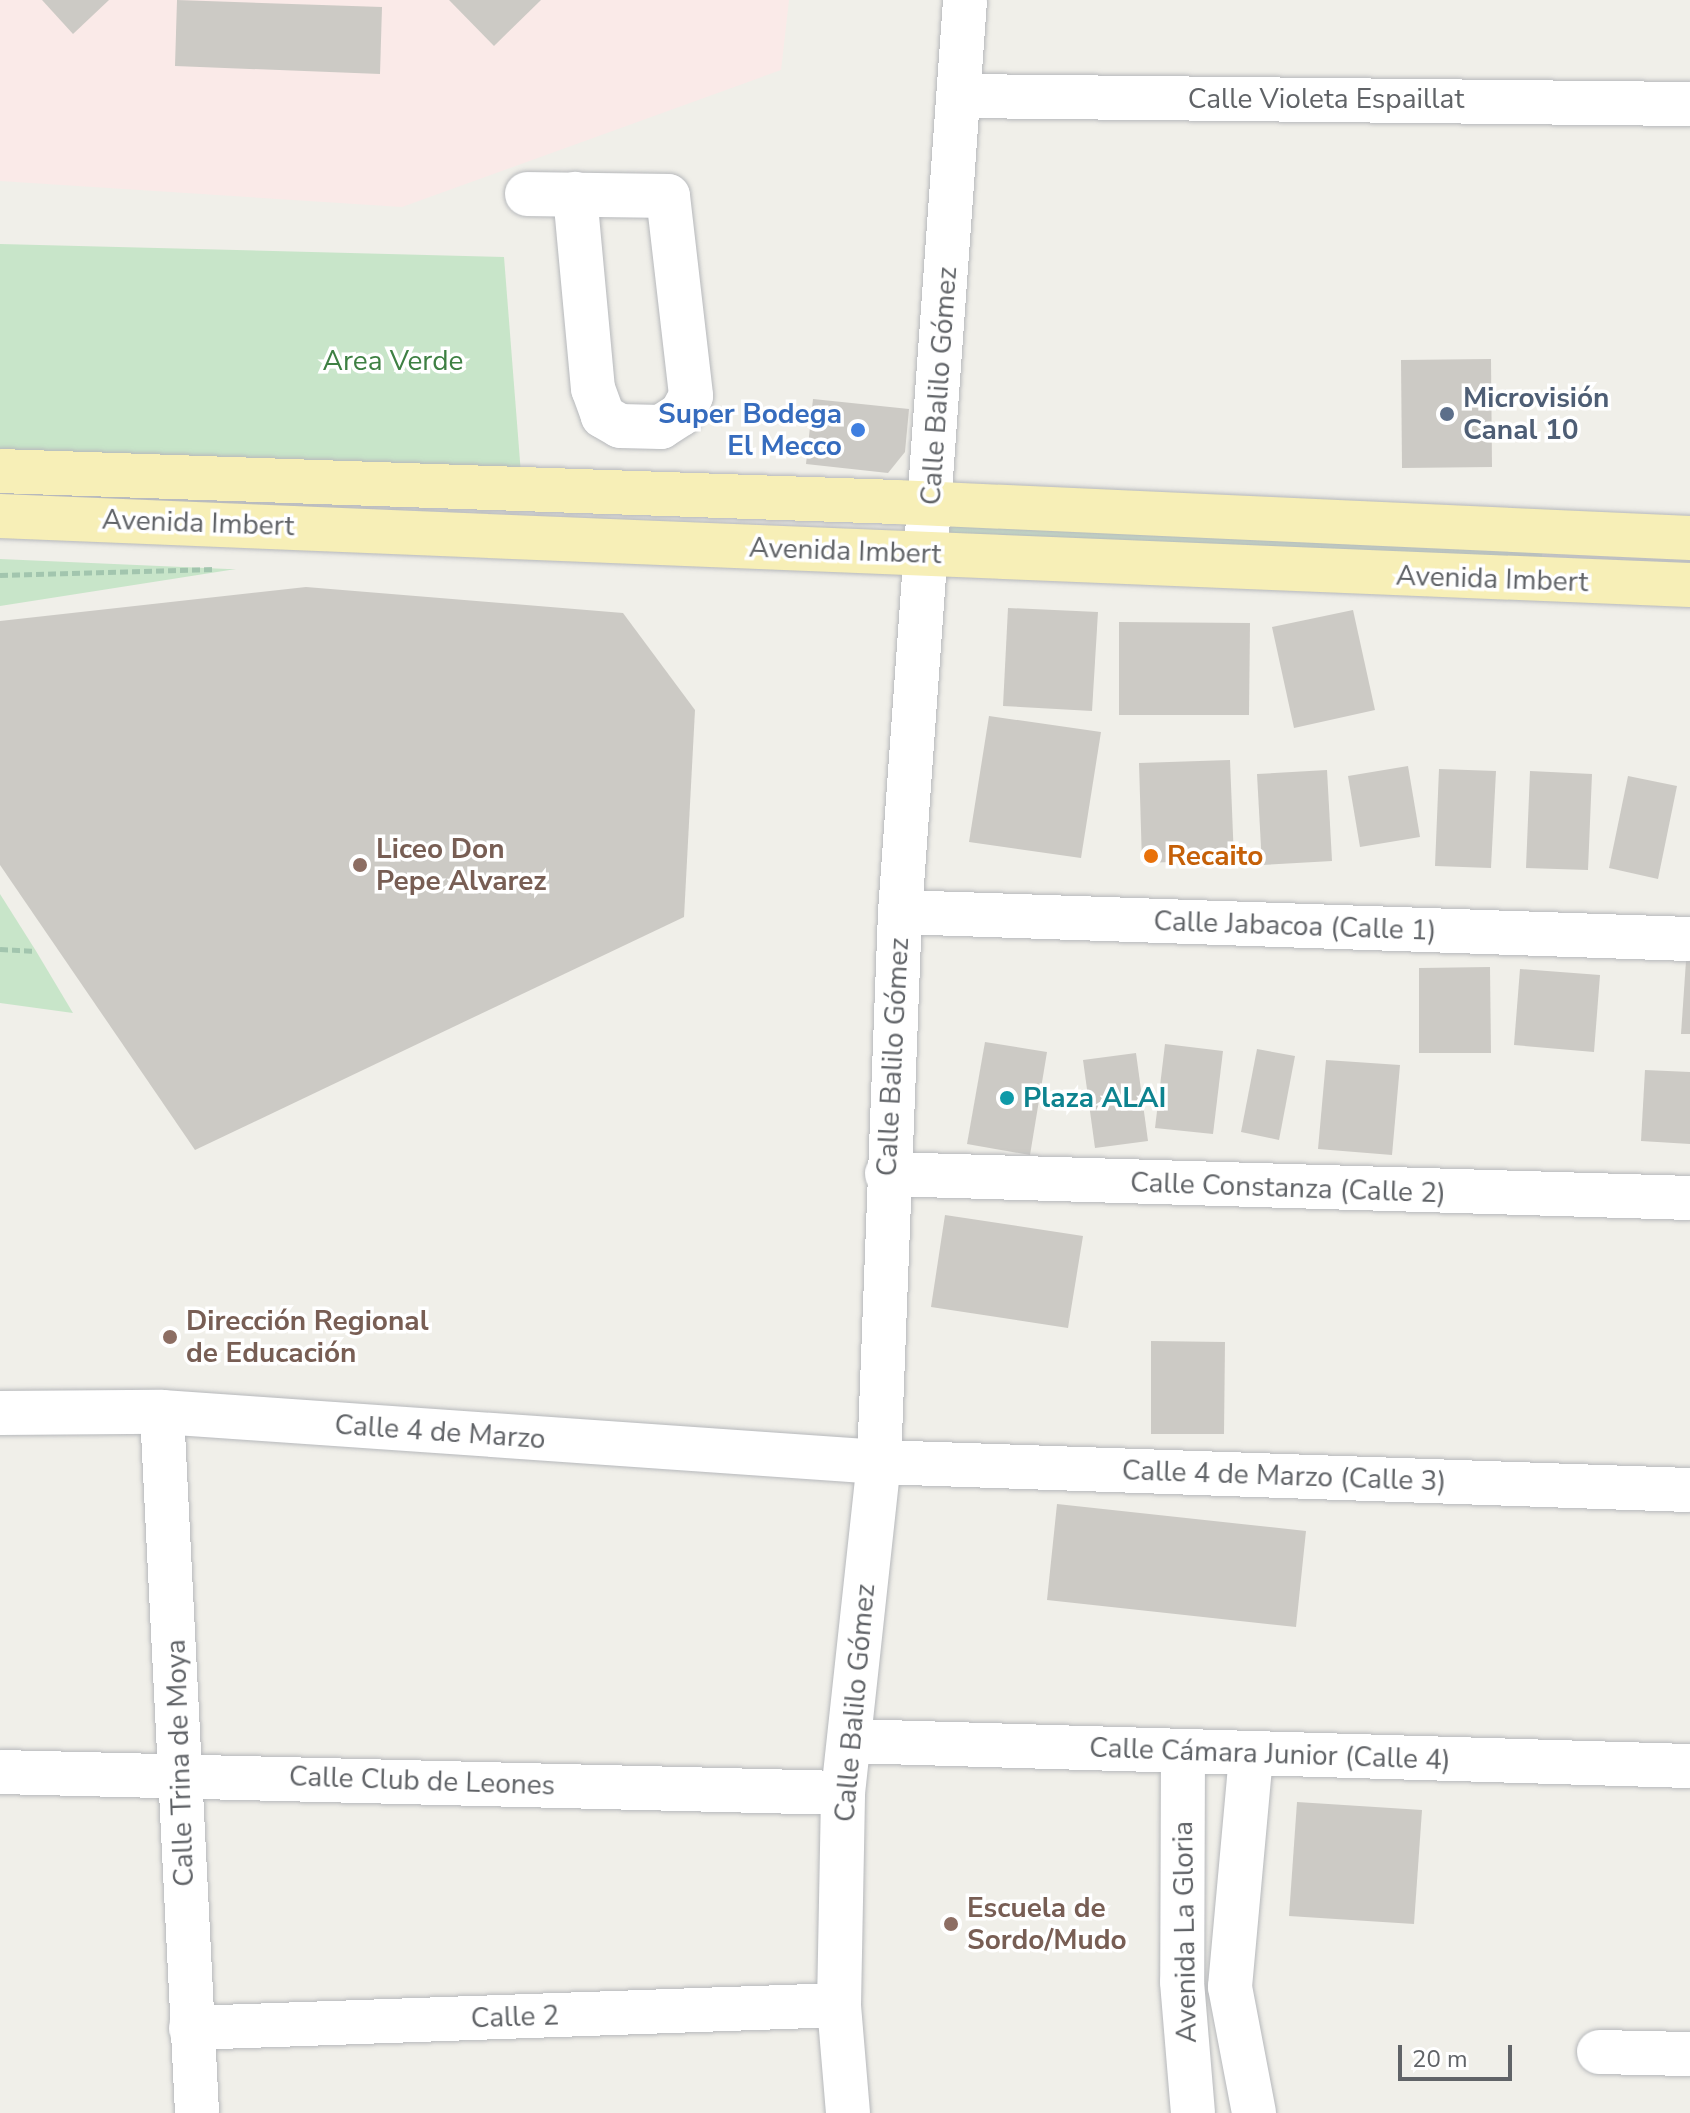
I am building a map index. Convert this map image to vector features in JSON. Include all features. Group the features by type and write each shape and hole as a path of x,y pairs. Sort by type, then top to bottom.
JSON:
{"main road":[{"name":"Avenida Imbert","path":"0,471 930,503 1690,538"},
{"name":"Avenida Imbert","path":"0,516 155,520 1555,582 1690,585"}],"street":[{"name":"Calle Balilo Gómez","path":"848,2113 839,2005 843,1793 879,1462 887,1174 900,912 961,96 965,0"},
{"name":"Calle Violeta Espaillat","path":"961,96 1690,104"},
{"path":"527,194 575,194 668,196 691,396 681,414 661,427 620,426 603,416 593,389 575,194"},
{"path":"155,476 155,520"},
{"path":"1555,582 1556,534"},
{"name":"Calle Jabacoa (Calle 1)","path":"900,912 1690,939"},
{"name":"Calle Constanza (Calle 2)","path":"887,1174 1690,1198"},
{"name":"Calle 4 de Marzo","path":"0,1413 162,1412 879,1462"},
{"name":"Calle Trina de Moya","path":"162,1412 197,2113"},
{"name":"Calle 4 de Marzo (Calle 3)","path":"879,1462 1690,1490"},
{"name":"Calle Cámara Junior (Calle 4)","path":"851,1741 1251,1756 1690,1766"},
{"name":"Avenida La Gloria","path":"1183,1752 1182,1982 1193,2113"},
{"name":"Avenida La Gloria","path":"1251,1756 1230,1987 1254,2113"},
{"name":"Calle Club de Leones","path":"0,1772 843,1793"},
{"name":"Calle 2","path":"191,2028 839,2005"},
{"path":"1599,2052 1690,2054"}],"path":[{"path":"0,575 228,569"},
{"path":"0,949 36,951"}],"shaded area":[{"path":"0,0 789,0 781,70 402,207 0,181"}],"green space":[{"name":"Area Verde","path":"0,244 504,257 521,474 0,450"},
{"path":"946,519 1542,544 1542,573 946,548"},
{"path":"0,559 228,569 236,569 0,606"},
{"path":"0,894 36,951 73,1013 0,1003"}],"building":[{"path":"42,0 109,0 73,34"},
{"path":"177,0 382,7 380,74 175,66"},
{"path":"449,0 541,0 494,46"},
{"name":"Microvisión Canal 10","path":"1491,359 1492,467 1402,468 1401,360"},
{"name":"Super Bodega El Mecco","path":"813,399 909,409 905,452 888,473 806,464"},
{"path":"306,587 623,613 695,710 684,917 195,1150 0,865 0,621"},
{"path":"1008,608 1098,612 1092,711 1003,706"},
{"path":"1353,610 1375,710 1294,728 1272,627"},
{"path":"1119,622 1250,623 1249,715 1119,715"},
{"path":"989,716 1101,732 1081,858 969,842"},
{"path":"1230,760 1234,860 1142,863 1139,763"},
{"path":"1408,766 1420,837 1360,847 1348,776"},
{"path":"1439,769 1496,771 1491,868 1435,866"},
{"path":"1327,770 1332,861 1262,865 1257,774"},
{"path":"1530,771 1592,774 1588,870 1526,868"},
{"path":"1628,776 1677,786 1658,879 1609,868"},
{"path":"1686,961 1690,961 1690,1034 1681,1034"},
{"path":"1490,967 1491,1053 1419,1053 1419,968"},
{"path":"1520,969 1600,975 1594,1052 1514,1045"},
{"name":"Plaza ALAI","path":"985,1042 1047,1052 1030,1155 967,1144"},
{"path":"1165,1044 1223,1051 1213,1134 1155,1128"},
{"path":"1257,1049 1295,1056 1279,1140 1241,1132"},
{"path":"1136,1053 1148,1141 1095,1148 1083,1060"},
{"path":"1326,1060 1400,1065 1392,1155 1318,1149"},
{"path":"1645,1070 1690,1072 1690,1144 1641,1141"},
{"path":"945,1215 1083,1236 1068,1328 931,1307"},
{"path":"1151,1341 1225,1342 1224,1434 1151,1434"},
{"path":"1057,1504 1306,1531 1296,1627 1047,1600"},
{"path":"1297,1802 1422,1810 1414,1924 1289,1916"}],"place":[{"name":"Microvisión Canal 10","path":"1447,414"},
{"name":"Super Bodega El Mecco","path":"858,430"},
{"name":"Recaito","path":"1151,856"},
{"name":"Liceo Don Pepe Alvarez","path":"360,865"},
{"name":"Plaza ALAI","path":"1007,1098"},
{"name":"Dirección Regional de Educación","path":"170,1337"},
{"name":"Escuela de Sordo/Mudo","path":"951,1924"}]}
